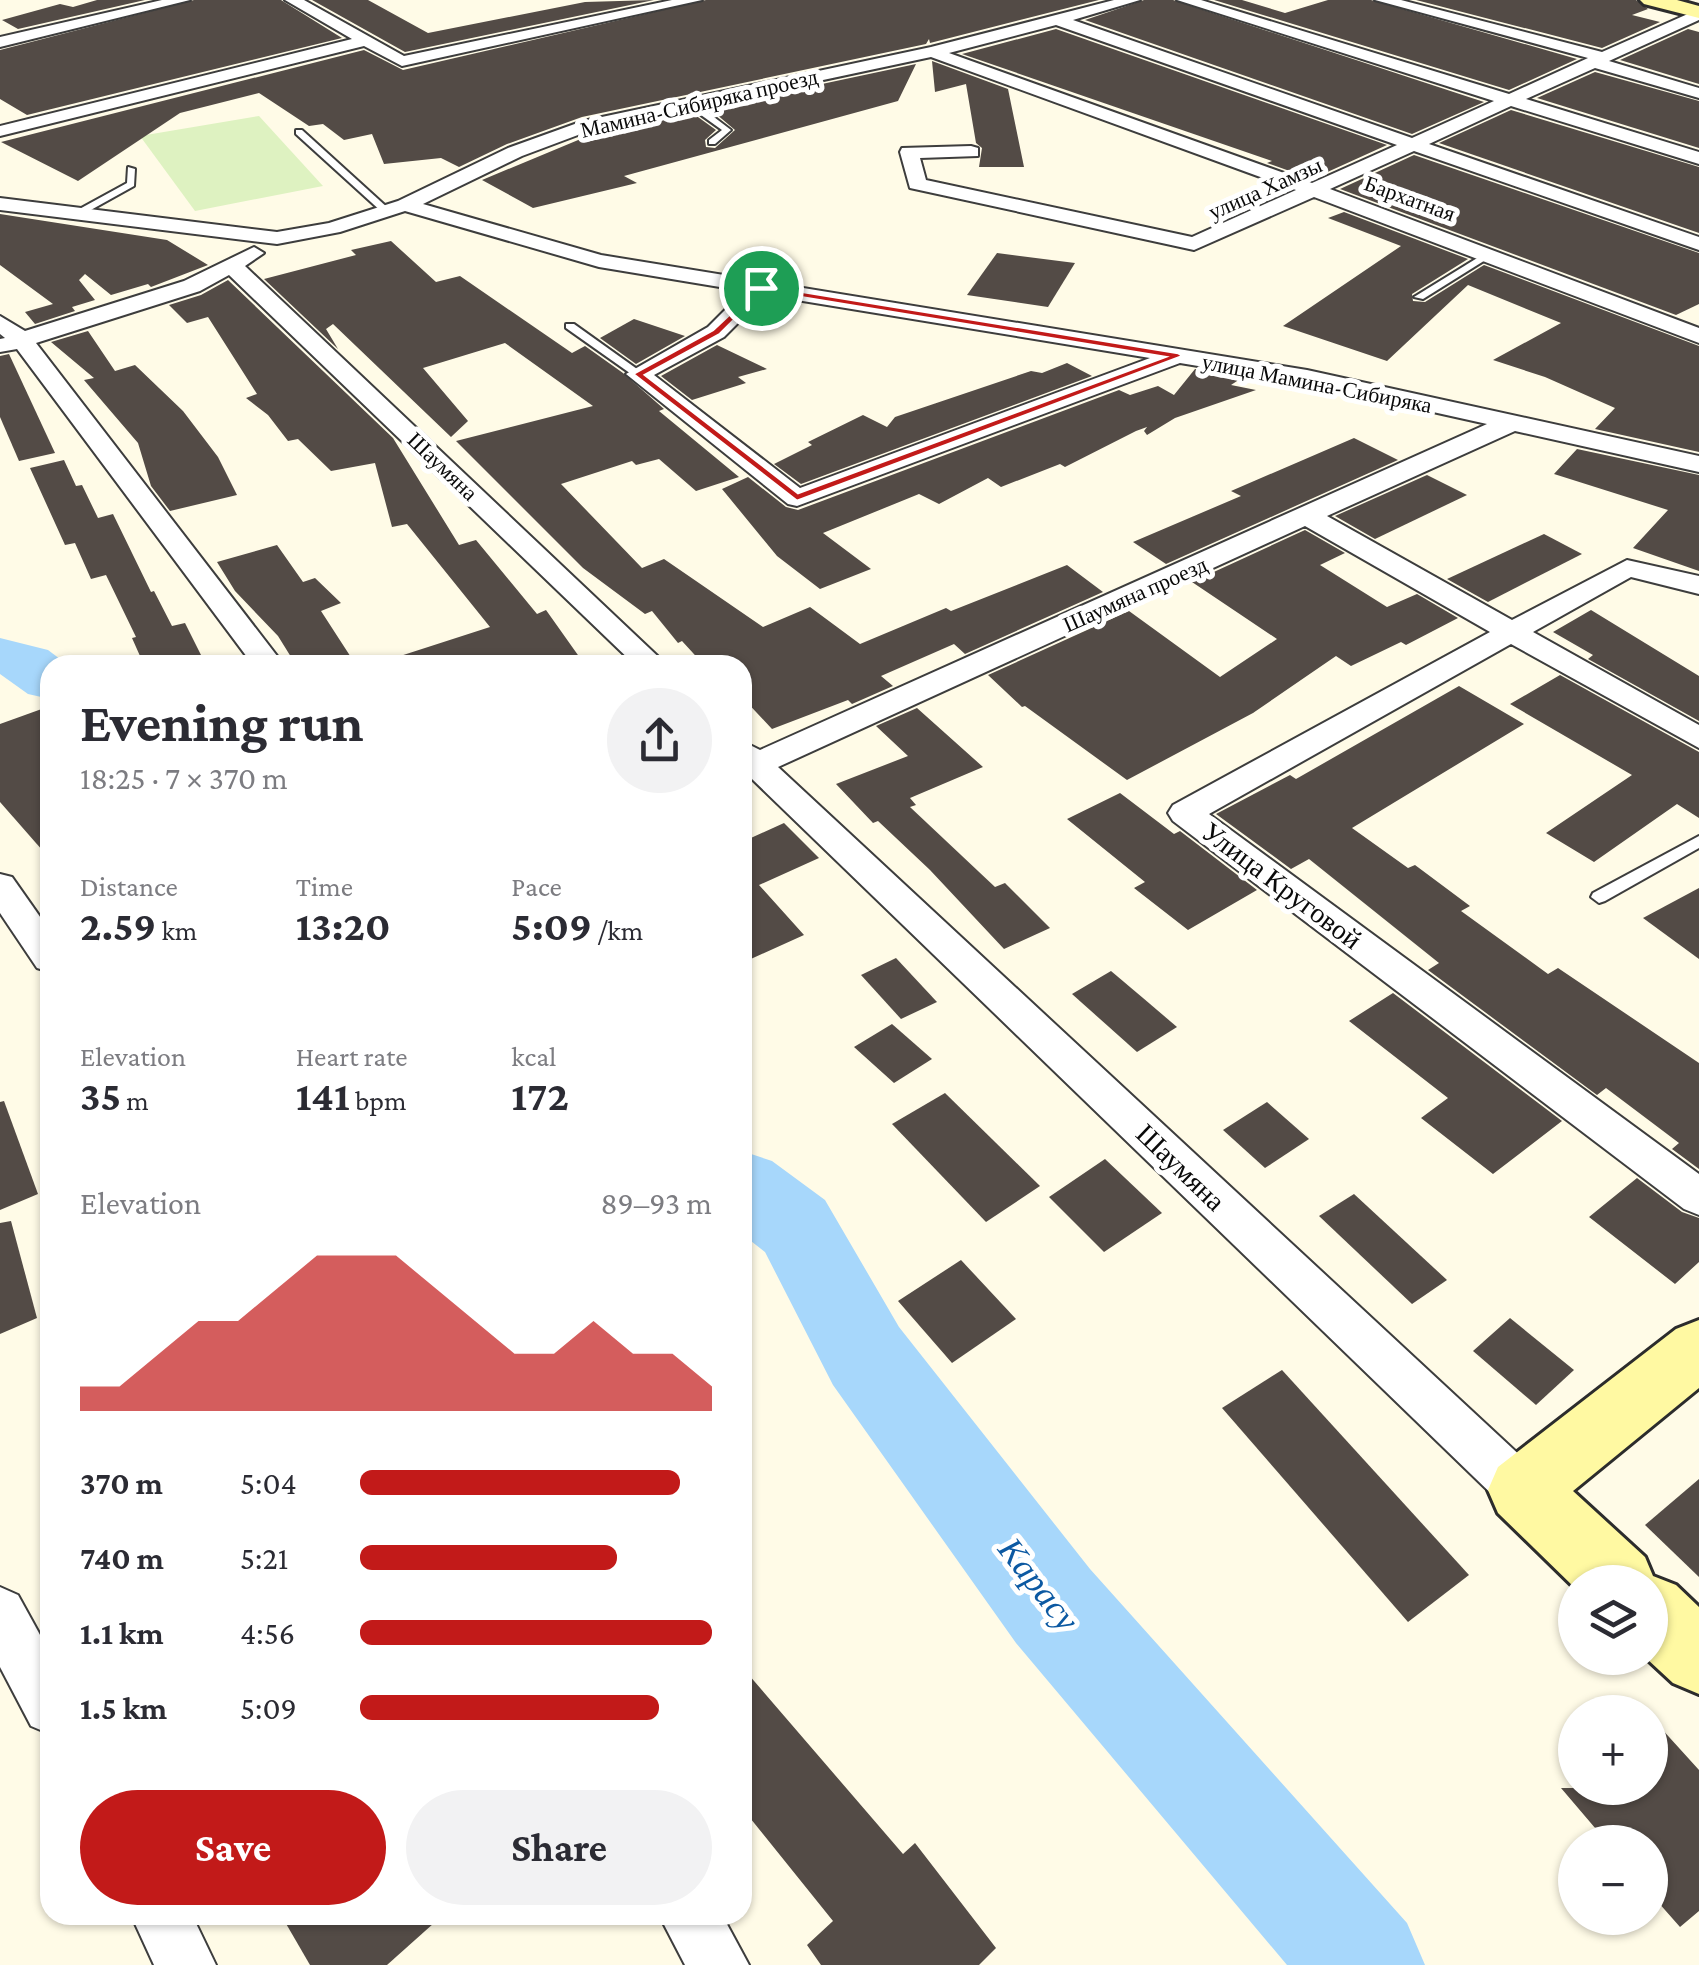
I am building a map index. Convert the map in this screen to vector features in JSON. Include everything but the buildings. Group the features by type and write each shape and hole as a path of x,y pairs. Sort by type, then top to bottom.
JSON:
{"street":[{"path":"0,42 182,0"},
{"path":"293,0 361,42 402,61 694,0"},
{"name":"Мамина-Сибиряка проезд","path":"277,238 333,228 395,208 515,152 589,125 932,52 1132,0"},
{"path":"1186,0 1699,158"},
{"path":"1384,0 1598,60 1699,93"},
{"path":"1651,0 1699,13"},
{"name":"улица Хамзы","path":"971,152 909,152 917,184 1194,244 1699,13"},
{"path":"1055,20 1699,244"},
{"path":"0,131 361,42"},
{"name":"Бархатная","path":"932,52 1490,254 1699,336"},
{"path":"0,204 277,238"},
{"name":"улица Мамина-Сибиряка","path":"395,208 599,261 1308,378 1699,464"},
{"path":"260,655 7,336 192,286 233,267 277,238"},
{"name":"Шаумяна","path":"233,267 641,655"},
{"path":"761,288 716,332 638,374 797,498 1178,356"},
{"name":"Шаумяна проезд","path":"752,761 1512,422"},
{"path":"1306,516 1699,738"},
{"name":"Улица Круговой","path":"1699,585 1627,568 1185,813 1699,1197"},
{"name":"Шаумяна","path":"752,767 1602,1565"},
{"path":"0,886 40,945"},
{"path":"1522,1490 1699,1349"},
{"path":"0,1613 40,1688"},
{"path":"1668,1628 1699,1657"},
{"path":"165,1925 186,1965"},
{"path":"694,1925 719,1965"}],"lane":[{"path":"690,103 728,130 712,142"},
{"path":"299,132 395,208"},
{"path":"77,214 131,184 131,169"},
{"path":"1418,297 1490,254"},
{"path":"570,326 638,374"},
{"path":"1599,896 1699,841"}],"green space":[{"path":"259,116 323,186 195,211 140,136"}],"waterway":[{"name":"Карасу","path":"0,656 27,663 40,673"},
{"name":"Карасу","path":"752,1193 795,1226 866,1356 1053,1606 1365,1965"}],"route":[{"path":"761,288 1038,333 1178,356 797,498 638,374 716,332 761,288"}]}
